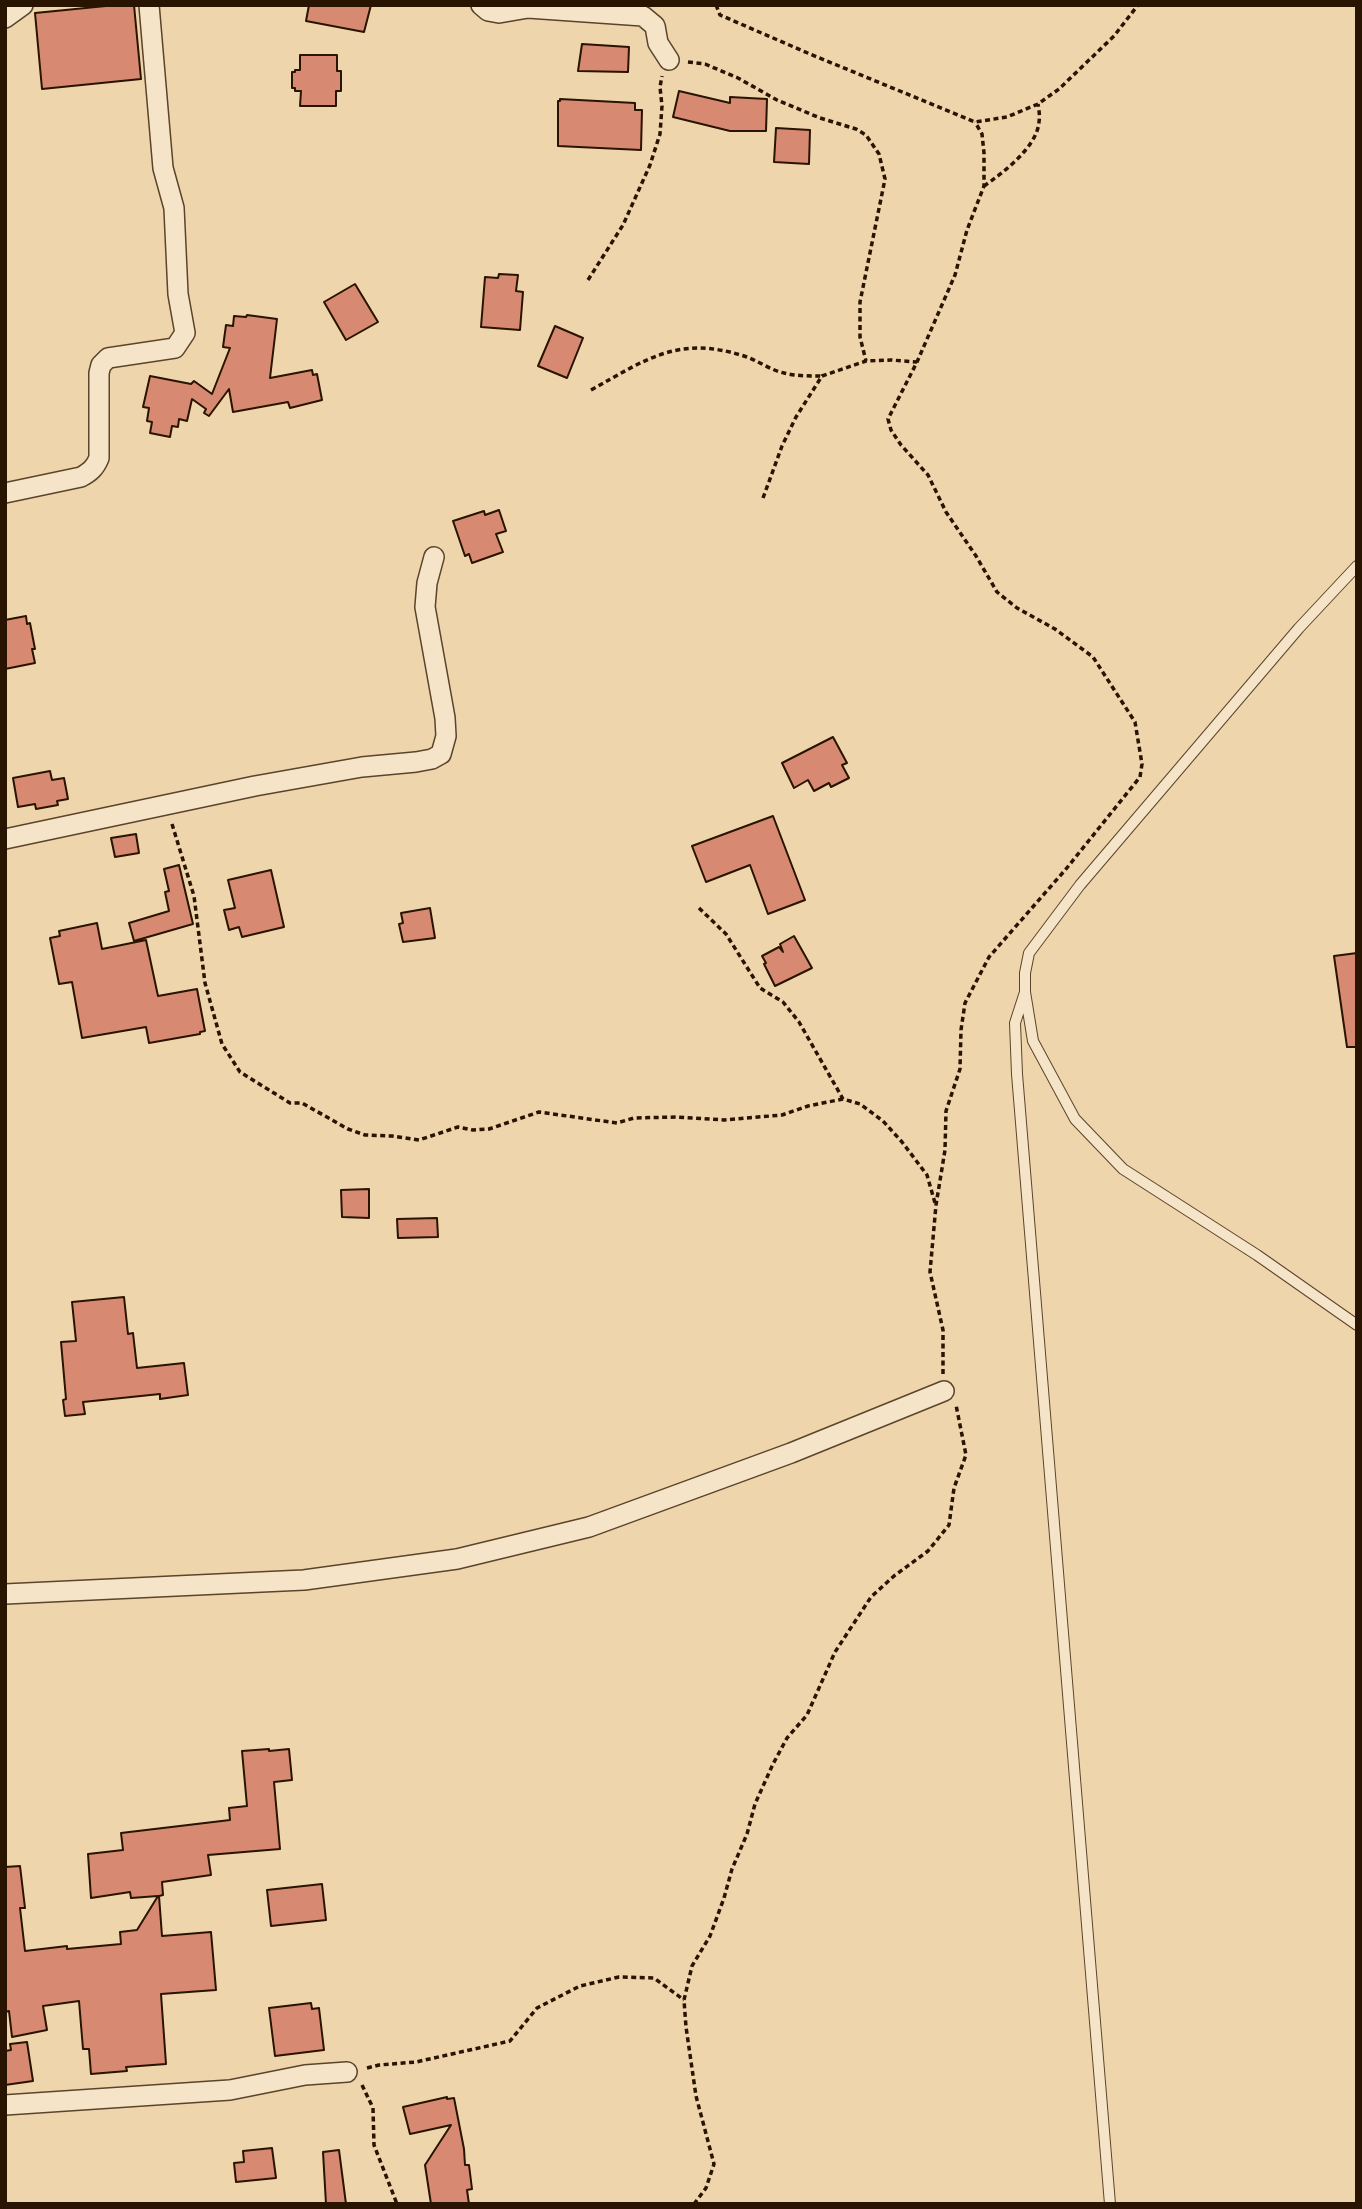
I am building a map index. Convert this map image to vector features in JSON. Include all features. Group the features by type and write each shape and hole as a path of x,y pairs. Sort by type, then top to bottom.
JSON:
{"street":[{"path":"5,18 23,5"},
{"path":"5,493 81,477 96,466 99,457 101,365 108,358 175,348 185,333 178,294 174,208 163,168 149,5"},
{"path":"481,5 488,11 499,13 528,7 643,16 654,26 659,43 669,60"},
{"path":"5,839 255,786 362,767 424,760 441,754 445,746 445,718 425,607 427,583 434,557"},
{"path":"5,1594 304,1580 457,1559 589,1527 792,1453 944,1391"},
{"path":"5,2105 230,2090 305,2075 348,2072"}],"lane":[{"path":"1357,566 1299,628 1080,885 1030,953 1025,973 1025,992 1033,1041 1075,1119 1123,1169 1257,1255 1357,1325"},
{"path":"1025,992 1015,1023 1017,1074 1111,2204"}],"path":[{"path":"716,5 720,15 757,32 975,122 1007,117 1038,104 1059,89 1114,36 1138,5"},
{"path":"588,280 623,225 650,165 660,134 660,87 669,60 705,64 738,78 777,100 856,129 866,135 880,154 885,179 860,302 860,337 866,362"},
{"path":"984,186 1017,160 1029,143 1039,125 1038,104"},
{"path":"694,2204 706,2188 714,2164 690,2063 684,2000 692,1966 710,1936 747,1834 755,1804 787,1738 807,1715 835,1652 871,1597 894,1576 928,1552 949,1525 954,1488 966,1455 957,1406 944,1391 943,1330 930,1272 946,1111 960,1069 965,1003 989,957 1066,869 1140,777 1142,764 1135,722 1093,657 997,592 946,512 928,475 891,430 887,419 917,362 955,275 967,230 984,186 982,134 975,122"},
{"path":"591,390 651,356 682,348 708,347 746,356 783,373 822,376 866,362 917,362"},
{"path":"763,498 796,417 822,376"},
{"path":"166,805 194,896 205,983 222,1044 240,1072 290,1103 302,1103 348,1129 365,1135 419,1140 458,1127 489,1129 539,1112 617,1123 634,1118 664,1117 724,1121 782,1115 808,1106 843,1099 860,1104 883,1121 902,1142 927,1174 936,1205"},
{"path":"699,908 726,934 760,988 783,1002 799,1022 843,1099"},
{"path":"348,2072 379,2065 416,2062 510,2041 537,2008 580,1986 620,1977 654,1978 684,2000"},
{"path":"348,2072 364,2087 373,2108 374,2146 397,2204"}],"building":[{"path":"134,5 141,79 42,89 35,13"},
{"path":"309,5 371,5 364,32 306,21"},
{"path":"582,44 629,47 628,72 578,71"},
{"path":"300,55 337,55 337,71 341,71 341,91 336,91 336,106 300,106 301,91 292,88 292,72 300,70"},
{"path":"679,91 730,103 730,97 767,99 766,131 730,131 673,117"},
{"path":"560,99 635,103 635,110 642,110 641,150 558,146"},
{"path":"776,128 810,130 809,164 774,162"},
{"path":"499,274 518,275 516,291 523,292 520,330 481,327 485,277 498,278"},
{"path":"355,284 378,322 346,340 324,302"},
{"path":"234,316 277,319 270,378 312,370 313,375 317,374 322,400 290,408 288,402 233,412 229,389 209,416 204,413 206,409 192,399 187,421 179,419 178,427 172,426 170,437 150,433 152,422 147,421 149,408 143,407 150,376 191,384 194,381 212,394 230,348 223,347 226,325 233,326"},
{"path":"555,326 583,338 567,378 538,366"},
{"path":"499,510 506,531 496,534 503,552 472,563 469,554 465,556 453,521 484,511 485,515"},
{"path":"26,616 35,649 32,649 35,663 5,669 5,620"},
{"path":"833,737 847,763 842,765 849,778 831,787 829,783 814,791 808,780 794,788 782,763"},
{"path":"50,771 52,780 64,778 68,799 57,801 58,805 36,809 35,804 18,807 13,778"},
{"path":"773,816 805,900 768,914 750,865 706,882 692,846"},
{"path":"136,834 139,853 115,857 111,838"},
{"path":"179,865 193,924 134,941 129,923 169,911 165,892 169,891 164,869"},
{"path":"271,870 284,927 242,937 239,927 229,930 224,910 235,908 228,880"},
{"path":"430,908 435,938 403,942 399,924 403,923 401,913"},
{"path":"97,923 102,949 146,940 158,996 197,989 205,1031 149,1043 146,1027 82,1038 72,982 59,984 50,938 60,936 59,931"},
{"path":"794,936 812,968 775,986 762,956 779,947 783,952 780,944"},
{"path":"1357,953 1357,1047 1347,1047 1334,956"},
{"path":"369,1189 369,1218 342,1217 341,1190"},
{"path":"437,1218 438,1237 398,1238 397,1219"},
{"path":"124,1297 128,1334 133,1333 137,1368 184,1363 188,1395 160,1399 160,1394 83,1402 85,1414 65,1416 61,1342 76,1341 72,1302"},
{"path":"289,1749 292,1780 274,1782 280,1849 208,1855 211,1875 162,1882 163,1895 159,1896 162,1936 211,1932 216,1990 161,1994 166,2064 126,2067 127,2071 91,2074 89,2049 83,2049 79,2001 43,2006 47,2030 12,2037 9,2011 5,2012 5,1867 20,1866 25,1908 20,1908 25,1951 121,1944 120,1932 137,1930 158,1896 131,1898 130,1892 91,1898 88,1854 123,1850 121,1833 230,1820 229,1808 247,1806 242,1751"},
{"path":"322,1884 326,1920 271,1926 267,1890"},
{"path":"311,2003 312,2009 319,2008 324,2050 275,2056 269,2008"},
{"path":"27,2042 33,2081 5,2085 5,2051 11,2050 10,2044"},
{"path":"447,2097 454,2098 465,2165 469,2165 472,2189 467,2190 469,2204 431,2204 425,2165 451,2125 410,2134 403,2107"},
{"path":"272,2148 276,2178 236,2182 234,2163 244,2162 243,2151"},
{"path":"339,2150 346,2204 326,2204 323,2152"}]}
